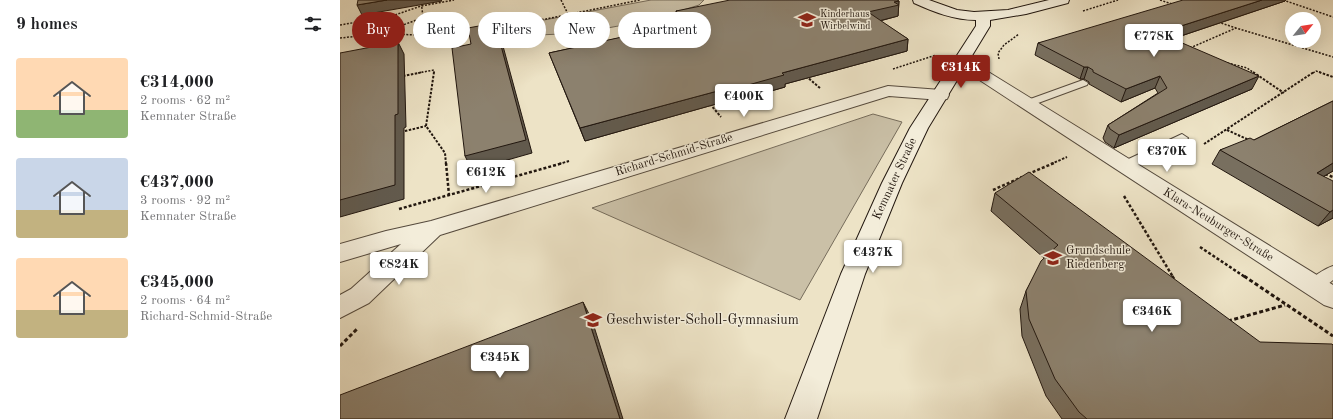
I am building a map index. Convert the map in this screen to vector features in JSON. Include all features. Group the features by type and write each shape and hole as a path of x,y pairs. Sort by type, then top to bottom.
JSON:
{"street":[{"path":"919,0 947,11 983,18 1013,13 1063,0"},
{"name":"Kemnater Straße","path":"801,419 853,274 892,183 919,128 983,26 983,18"},
{"name":"Klara-Neuburger-Straße","path":"958,68 984,76 1333,298"},
{"name":"Richard-Schmid-Straße","path":"340,253 386,239 432,229 888,91 941,95"},
{"name":"Richard-Schmid-Straße","path":"340,307 360,296 432,229"}],"lane":[{"path":"1026,104 1084,83"},
{"path":"1125,166 1151,155 1182,138"},
{"path":"1314,286 1333,272"}],"path":[{"path":"421,0 422,12"},
{"path":"340,25 392,16 421,6 454,0"},
{"path":"561,0 567,12"},
{"path":"578,12 640,0"},
{"path":"1080,12 1118,0"},
{"path":"1160,0 1174,5"},
{"path":"1283,0 1333,17"},
{"path":"1215,21 1333,57"},
{"path":"1183,50 1236,28"},
{"path":"984,76 1005,69 999,62 998,54 1004,44 1023,32"},
{"path":"340,38 352,37"},
{"path":"1218,60 1246,68 1284,93"},
{"path":"396,77 434,70 426,126 445,152 449,194"},
{"path":"1201,146 1316,71 1333,77"},
{"path":"804,74 821,89"},
{"path":"707,100 721,117"},
{"path":"397,133 426,126"},
{"path":"1226,130 1255,142"},
{"path":"993,190 1068,157"},
{"path":"1319,171 1333,177"},
{"path":"1123,194 1174,280"},
{"path":"1226,322 1286,304"},
{"path":"340,346 362,325"}],"shaded area":[{"path":"651,0 704,0 699,5 677,12 618,12 618,26 610,27 610,12 587,12"},
{"path":"554,18 554,34 546,34 546,20"},
{"path":"873,114 902,122 800,300 592,208"}],"building":[{"path":"358,0 387,0 357,5"},
{"path":"730,0 897,0 899,1 894,2 899,5 868,12 908,39 782,73 784,75 741,87 740,85 580,128 549,53 572,48 610,48 610,40 618,38 618,48 711,48 711,12 676,11"},
{"path":"1183,0 1262,0 1159,33 1259,76 1119,135 1110,129 1108,125 1167,88 1160,76 1126,89 1093,72 1093,70 1088,67 1084,67 1038,43"},
{"path":"478,26 478,48 502,48 526,140 465,156 452,48 470,48 470,28"},
{"path":"366,48 398,48 398,114 395,115 395,185 340,200 340,53"},
{"path":"1333,101 1333,163 1317,173 1333,181 1333,210 1330,212 1220,150 1250,138 1254,140"},
{"path":"1029,172 1260,342 1332,344 1333,419 1087,419 1079,412 1055,379 1029,319 1026,291 1041,261 1058,245 995,193"},
{"path":"583,302 620,419 340,419 340,395"}],"place":[{"name":"Kinderhaus Wirbelwind","path":"807,20"},
{"name":"Grundschule Riedenberg","path":"1053,258"},
{"name":"Geschwister-Scholl-Gymnasium","path":"593,320"}]}
